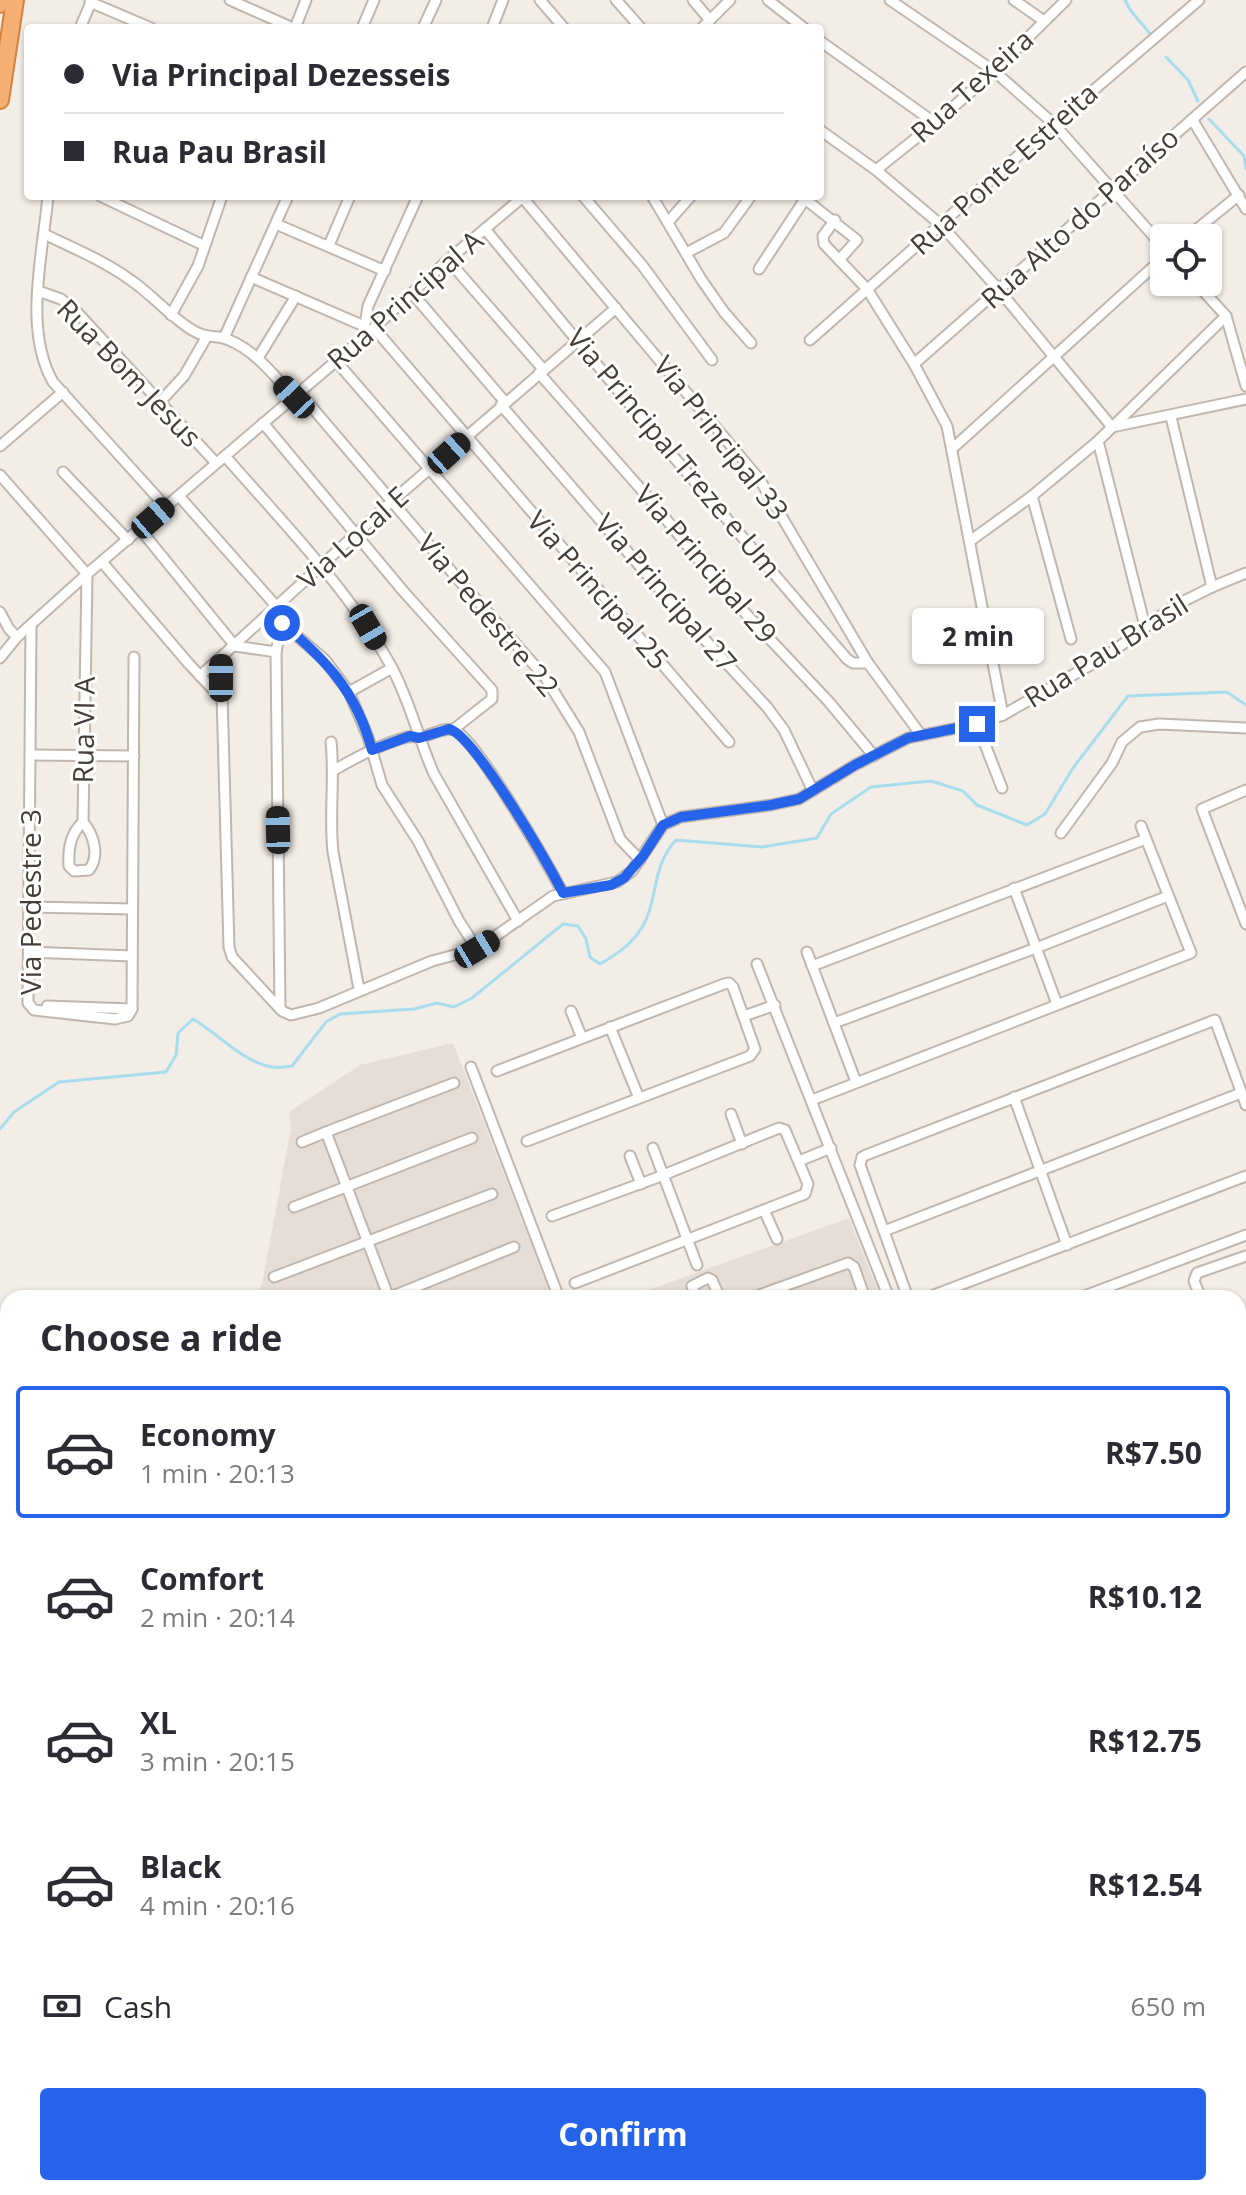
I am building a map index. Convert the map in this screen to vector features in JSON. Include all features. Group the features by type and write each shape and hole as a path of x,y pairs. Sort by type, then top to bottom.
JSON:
{"highway":[{"path":"0,100 15,0"}],"street":[{"path":"230,0 285,24"},
{"path":"296,24 306,0"},
{"path":"364,24 374,0"},
{"path":"425,24 436,0"},
{"path":"494,24 503,0"},
{"path":"540,0 561,24"},
{"path":"616,0 637,24"},
{"path":"693,0 709,19"},
{"path":"705,24 730,0"},
{"path":"768,0 799,24"},
{"path":"890,0 994,71 1054,124 1150,232"},
{"path":"1014,0 1044,21"},
{"name":"Rua Texeira","path":"876,170 994,71 1066,0"},
{"name":"Rua Ponte Estreita","path":"810,340 1199,0"},
{"path":"82,24 91,1 142,24"},
{"path":"824,44 935,123"},
{"name":"Rua Alto do Paraíso","path":"914,364 1246,72"},
{"path":"1192,119 1246,209"},
{"path":"824,133 876,170 941,225 1112,427"},
{"path":"1203,224 1239,195"},
{"path":"48,200 38,291 43,361 53,382 166,507"},
{"path":"108,200 203,245"},
{"path":"171,315 198,266 220,200"},
{"path":"44,234 117,271 171,315 206,338 224,338 286,200"},
{"path":"329,245 348,200"},
{"path":"251,277 369,327 370,301 416,200"},
{"name":"Rua Principal A","path":"0,658 17,637 87,574 363,338 369,327 520,200"},
{"name":"Via Principal 33","path":"526,200 760,480 868,663 921,735"},
{"path":"586,200 642,265 712,360"},
{"path":"655,200 688,252 701,279 751,343"},
{"path":"669,221 687,200"},
{"path":"688,252 724,233 748,200"},
{"path":"759,269 802,200"},
{"path":"806,200 858,241 839,260"},
{"path":"835,220 823,240 867,289 942,415 953,448 1003,715"},
{"path":"276,224 385,271"},
{"name":"Via Principal Treze e Um","path":"485,229 660,441 847,659 853,663 868,663"},
{"name":"Via Principal 29","path":"448,260 720,586 829,702 874,756"},
{"path":"953,448 1150,270"},
{"name":"Rua Bom Jesus","path":"38,291 55,295 75,310 159,403 220,459 321,567 368,627 413,712 419,738 434,774 518,921"},
{"name":"Via Principal 27","path":"412,293 682,615 767,707 784,730 813,791"},
{"path":"258,358 296,296"},
{"path":"1208,296 1226,316 1246,386"},
{"name":"Via Local E","path":"200,676 391,502 616,308"},
{"path":"970,541 1032,496 1098,441 1226,316"},
{"name":"Via Principal 25","path":"369,327 468,436 545,531 729,742"},
{"path":"159,403 184,376 206,338"},
{"name":"Via Pedestre 22","path":"224,338 258,358 296,395 545,677 579,732 620,839 640,860"},
{"path":"221,658 229,947 232,957 284,1013 295,1015 319,1008 432,961 477,949 553,896 611,885 624,878 640,860 663,825 605,672 336,361"},
{"path":"0,446 63,392"},
{"path":"1112,427 1246,399"},
{"path":"1171,417 1212,587"},
{"path":"263,423 404,592 492,690 492,699 454,729 419,738 410,736 372,750 334,770"},
{"path":"1098,441 1145,626"},
{"path":"63,472 128,540"},
{"path":"0,475 87,574"},
{"path":"179,496 277,607 282,623 276,652 280,1008"},
{"path":"1032,496 1071,639"},
{"path":"140,529 235,646 276,652"},
{"path":"102,562 221,698"},
{"name":"Rua Pau Brasil","path":"663,825 693,815 799,799 908,738 977,724 1003,715 1108,655 1174,606 1246,573"},
{"name":"Rua VI A","path":"83,822 72,836 68,861 72,870 93,868 94,857 91,834 83,822 87,574"},
{"path":"0,612 17,637"},
{"path":"282,623 325,660 349,692 382,785 418,841 477,949"},
{"name":"Via Pedestre 3","path":"31,625 29,1005 34,1010 115,1019 128,1016 132,1009 134,657"},
{"path":"349,692 392,668"},
{"path":"977,724 1002,788"},
{"path":"1061,833 1112,763 1122,742 1140,727 1159,724 1246,728"},
{"path":"454,729 478,753 563,893"},
{"path":"331,742 334,770 332,840 359,989"},
{"path":"32,755 134,756"},
{"path":"1246,790 1202,809 1246,924"},
{"path":"812,1100 1191,953 1141,826"},
{"path":"812,966 1146,839"},
{"path":"1014,888 1057,1004"},
{"path":"834,1023 1168,896"},
{"path":"30,907 132,909"},
{"path":"29,952 132,956"},
{"path":"807,952 856,1082"},
{"path":"757,964 886,1290"},
{"path":"497,1071 726,983 733,987 755,1049 750,1056 527,1141"},
{"path":"744,1016 775,1005"},
{"path":"571,1011 582,1038"},
{"path":"905,1290 860,1165 862,1157 1215,1020 1246,1105"},
{"path":"610,1027 639,1098"},
{"path":"471,1067 554,1290"},
{"path":"302,1142 454,1083"},
{"path":"884,1231 1241,1093"},
{"path":"1014,1097 1067,1245"},
{"path":"731,1114 742,1144"},
{"path":"552,1216 783,1129 808,1184 807,1191 764,1210 575,1283"},
{"path":"326,1132 386,1290"},
{"path":"294,1207 472,1138"},
{"path":"653,1148 697,1265"},
{"path":"799,1161 831,1148"},
{"path":"630,1156 641,1184"},
{"path":"947,1290 1246,1176"},
{"path":"274,1277 492,1194"},
{"path":"764,1210 777,1239"},
{"path":"1109,1290 1246,1235"},
{"path":"409,1290 514,1247"},
{"path":"1198,1290 1194,1281 1197,1273 1246,1256"},
{"path":"775,1290 848,1263 854,1267 862,1290"},
{"path":"693,1290 692,1286 708,1278 716,1290"}],"shaded area":[{"path":"453,1043 549,1290 259,1290 291,1128 289,1112 360,1065"},
{"path":"849,1218 878,1290 648,1290"}],"waterway":[{"path":"1125,0 1152,36"},
{"path":"1166,57 1188,80 1198,101"},
{"path":"1209,119 1244,156 1246,169"},
{"path":"0,1129 14,1112 59,1082 166,1072 176,1055 178,1033 193,1019 251,1060 272,1067 287,1067 292,1066 326,1022 340,1014 414,1009 437,1003 454,1007 472,998 563,924 578,926 586,939 590,957 600,964 626,946 641,929 649,912 663,860 676,840 762,847 817,838 831,814 871,787 931,781 963,791 977,805 1027,825 1045,814 1073,768 1128,696 1227,692 1246,705"}],"route":[{"path":"282,623 335,672 356,704 372,750 410,736 419,738 449,729 458,731 478,753 563,893 611,885 624,878 663,825 681,817 799,799 896,743 977,724"}]}
